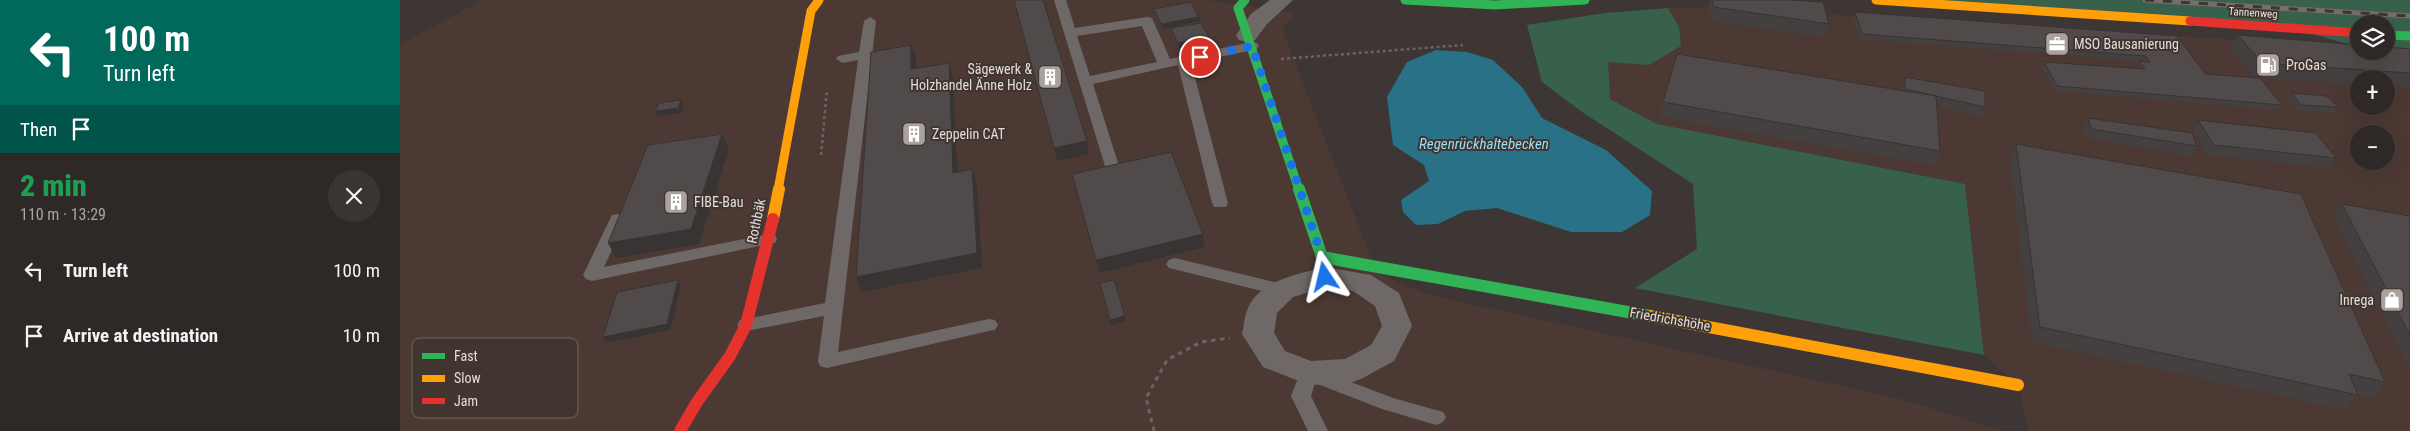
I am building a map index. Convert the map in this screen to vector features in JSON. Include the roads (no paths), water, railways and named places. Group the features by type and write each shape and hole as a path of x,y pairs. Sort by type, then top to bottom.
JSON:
{"street":[{"name":"Rothbäk","path":"680,431 697,402 730,356 746,325 769,239 811,11 819,0"},
{"path":"1249,40 1259,19 1283,0"},
{"path":"1405,0 1458,6 1517,6 1585,0"},
{"name":"Tannenweg","path":"1876,0 2350,32"},
{"path":"1237,3 1323,267"},
{"path":"2395,35 2410,36"},
{"name":"Friedrichshöhe","path":"1323,267 1361,282 1388,300 1396,326 1383,353 1350,371 1309,373 1274,359 1258,334 1262,310 1282,290 1323,267 1736,331 2018,384"}],"lane":[{"path":"1060,0 1110,163"},
{"path":"870,21 827,360 989,325"},
{"path":"1070,32 1147,21 1165,64"},
{"path":"1085,81 1184,61 1249,40"},
{"path":"843,59 866,55"},
{"path":"1184,61 1220,203"},
{"path":"624,206 592,275 769,239"},
{"path":"1175,264 1282,290"},
{"path":"746,325 834,308"},
{"path":"1318,431 1302,396 1309,373 1389,404 1436,417"}],"water":[{"name":"Regenrückhaltebecken","path":"1436,50 1467,52 1493,60 1522,87 1542,118 1606,150 1652,191 1650,215 1622,232 1571,232 1497,208 1465,211 1438,224 1416,225 1403,212 1401,200 1429,181 1424,165 1393,145 1387,97 1407,62"}],"railway":[{"path":"2145,0 2410,16"}],"place":[{"name":"MSO Bausanierung","path":"2057,44"},
{"name":"ProGas","path":"2268,65"},
{"name":"Sägewerk & Holzhandel Änne Holz","path":"1050,77"},
{"name":"Zeppelin CAT","path":"914,134"},
{"name":"FIBE-Bau","path":"676,202"},
{"name":"Inrega","path":"2392,300"}]}
